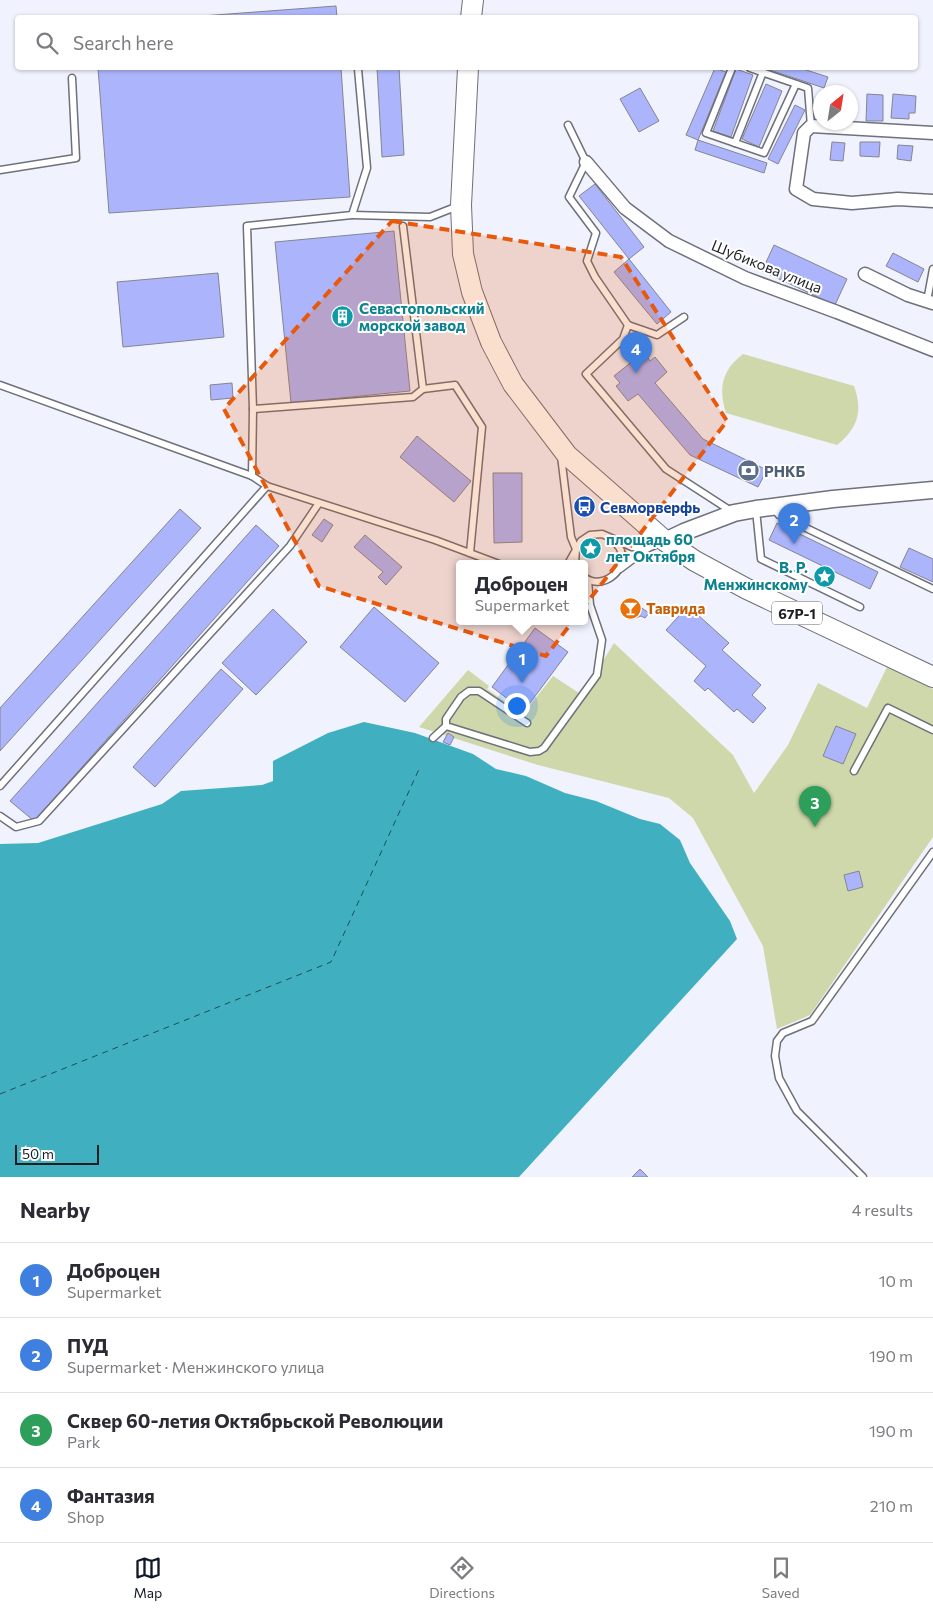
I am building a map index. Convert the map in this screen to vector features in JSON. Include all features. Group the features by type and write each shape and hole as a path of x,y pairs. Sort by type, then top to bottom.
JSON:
{"main road":[{"path":"471,15 473,0"},
{"name":"67Р-1","path":"468,70 461,205 463,254 472,292 491,342 513,384 567,455 656,545 695,561 747,589 933,677"}],"street":[{"path":"933,133 811,126 804,133 796,189 813,199 852,203 898,199 933,201"},
{"name":"Шубикова улица","path":"586,162 625,208 669,241 745,278 933,350"},
{"path":"865,274 908,295 930,302"},
{"path":"656,545 734,513 833,499 933,490"}],"lane":[{"path":"352,215 367,168 358,70"},
{"path":"731,70 706,133 764,153 796,84"},
{"path":"756,70 808,88 811,126"},
{"path":"735,144 763,72"},
{"path":"0,170 76,158 72,78"},
{"path":"568,125 586,162 569,197 596,233 587,261 595,277 628,325 657,335 684,317"},
{"path":"252,476 253,409 247,226 352,215 430,217 461,205"},
{"path":"403,226 423,389"},
{"path":"930,302 933,269"},
{"path":"628,325 624,339 586,374 666,469 734,513"},
{"path":"0,384 252,476 268,486 435,540 488,560"},
{"path":"253,409 413,397 423,389 455,385 482,428 470,553"},
{"path":"558,443 563,467 571,537 576,549 575,560"},
{"path":"0,786 268,486"},
{"path":"0,816 16,827 39,821 290,546 319,503"},
{"path":"773,506 779,515 933,589"},
{"path":"756,509 761,559 860,607"},
{"path":"570,560 581,541 590,536 602,534 632,547 656,545"},
{"path":"614,540 621,550 620,569"},
{"path":"588,579 600,582 610,578 656,545"},
{"path":"446,726 530,752 539,751 544,748 597,675 602,640 590,604 588,591"},
{"path":"433,738 446,726 446,719 461,697 469,691 479,691 527,723"},
{"path":"854,772 888,708 933,730"},
{"path":"863,1177 797,1111 779,1078 775,1056 777,1042 783,1033 812,1021 933,852"}],"highlighted area":[{"path":"392,221 621,257 727,421 546,656 319,586 224,409"}],"green space":[{"path":"743,354 854,386 857,395 858,411 857,418 850,432 837,445 726,413 722,388 726,373 730,366"},
{"path":"614,643 733,755 754,793 788,745 818,683 867,708 887,667 933,689 933,837 810,1015 777,1029 763,946 693,818 669,798 538,765 419,727 468,670 489,686 487,689 523,714 553,676 582,695"}],"water":[{"path":"364,722 415,733 473,754 496,769 526,776 565,793 596,801 640,819 660,824 680,840 690,863 730,921 737,939 519,1177 0,1177 0,844 38,843 162,804 181,791 262,785 273,781 273,761 328,733"}],"building":[{"path":"336,6 337,15 215,15"},
{"path":"98,70 341,70 350,197 109,213"},
{"path":"377,70 399,70 404,155 382,157"},
{"path":"714,70 726,72 698,140 686,135"},
{"path":"736,70 753,75 731,137 713,131"},
{"path":"770,70 806,70 828,77 825,85 815,85"},
{"path":"766,84 782,91 759,147 742,139"},
{"path":"640,88 659,121 639,132 620,99"},
{"path":"867,94 883,95 883,121 866,121"},
{"path":"893,94 916,96 915,113 909,113 909,119 891,118"},
{"path":"795,105 805,110 778,164 768,159"},
{"path":"698,140 767,163 764,173 695,150"},
{"path":"832,142 845,143 843,161 830,160"},
{"path":"860,142 880,142 879,157 860,156"},
{"path":"898,145 913,146 911,161 897,159"},
{"path":"595,184 644,247 629,259 579,196"},
{"name":"Севастопольский морской завод","path":"394,231 410,391 291,403 275,242"},
{"path":"774,245 847,279 835,305 762,271"},
{"path":"893,253 924,269 918,282 886,266"},
{"path":"629,259 671,312 657,324 614,272"},
{"path":"218,273 224,337 123,347 117,282"},
{"path":"644,352 650,361 655,357 667,372 655,383 703,439 767,470 758,487 690,455 638,394 628,401 616,386 620,383 614,376"},
{"path":"232,383 233,398 211,400 210,385"},
{"path":"417,436 471,481 454,502 400,457"},
{"path":"493,473 522,473 522,542 494,543"},
{"path":"180,509 201,528 0,751 0,708"},
{"path":"324,519 333,525 322,542 312,535"},
{"path":"777,523 878,572 870,589 769,540"},
{"path":"256,525 279,546 34,821 10,801"},
{"path":"365,535 402,567 386,585 378,577 383,572 354,547"},
{"path":"909,548 933,559 933,582 900,567"},
{"path":"630,600 649,613 645,618 641,616 633,619 626,613 625,609"},
{"path":"688,606 729,643 722,650 761,685 752,695 766,708 753,723 737,709 734,712 708,688 705,691 694,681 706,666 666,630"},
{"path":"374,607 439,663 405,702 340,647"},
{"path":"273,609 307,642 256,695 222,663"},
{"path":"535,628 568,652 524,711 492,687"},
{"path":"221,669 243,689 155,787 133,767"},
{"path":"836,726 856,734 843,764 823,756"},
{"path":"448,733 454,737 450,745 443,742"},
{"path":"859,871 863,887 848,891 844,875"},
{"path":"640,1169 648,1177 632,1177"}],"ferry route":[{"path":"0,1094 331,962 420,767"}],"place":[{"name":"Севастопольский морской завод","path":"343,317"},
{"name":"Фантазия","path":"636,373"},
{"name":"РНКБ","path":"748,471"},
{"name":"Севморверфь","path":"584,507"},
{"name":"ПУД","path":"794,544"},
{"name":"площадь 60 лет Октября","path":"590,548"},
{"name":"В. Р. Менжинскому","path":"824,576"},
{"name":"Таврида","path":"630,608"},
{"name":"Доброцен","path":"522,683"},
{"name":"Сквер 60-летия Октябрьской Революции","path":"815,827"}]}
